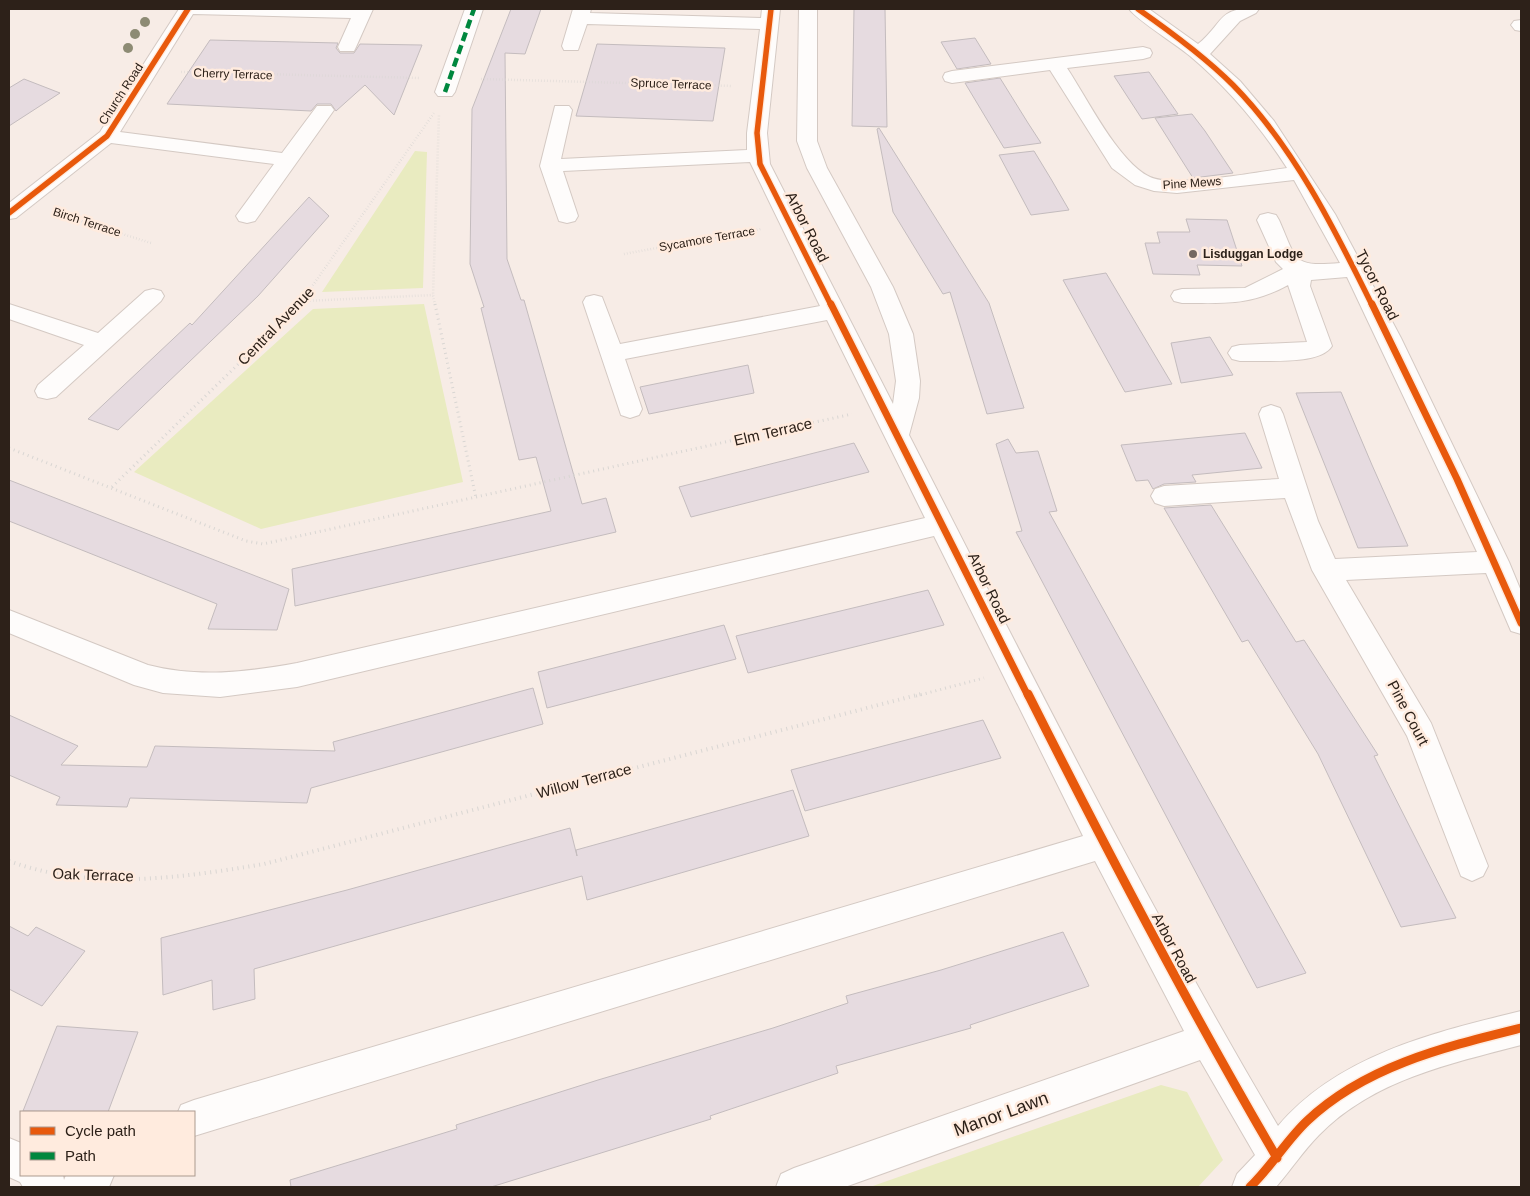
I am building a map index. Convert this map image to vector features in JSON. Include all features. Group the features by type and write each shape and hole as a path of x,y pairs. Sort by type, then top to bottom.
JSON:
{"street":[{"path":"188,9 363,11 346,47"},
{"name":"Church Road","path":"16,207 107,136 188,9"},
{"path":"444,92 474,9"},
{"path":"808,9 786,59 806,121 810,149 817,168 882,288 901,334 908,381 907,398 897,434"},
{"name":"Tycor Road","path":"1138,9 1198,53 1244,98 1300,173 1354,269 1496,562 1521,623"},
{"path":"1198,53 1215,41 1228,20 1243,10"},
{"path":"571,46 580,14 770,16"},
{"name":"Arbor Road","path":"770,16 786,59 763,87 757,133 758,156 790,224 1103,844 1208,1040 1277,1158"},
{"path":"952,77 1143,53"},
{"name":"Pine Mews","path":"1055,64 1119,164 1142,181 1154,185 1176,186 1300,173"},
{"path":"247,216 324,110"},
{"path":"562,110 550,158 550,166 567,216"},
{"path":"107,136 288,160"},
{"path":"550,166 758,156"},
{"path":"1268,220 1287,262 1306,272"},
{"path":"1182,296 1245,295 1260,291 1290,274 1354,269"},
{"path":"1240,353 1309,351 1320,346 1299,286 1300,275 1306,272"},
{"path":"47,391 153,296"},
{"path":"594,302 630,409"},
{"path":"9,311 100,342"},
{"path":"612,354 834,311"},
{"name":"Pine Court","path":"1271,414 1311,538 1326,570 1420,732 1472,866"},
{"path":"1164,496 1294,488"},
{"path":"9,621 163,682 202,686 243,685 297,675 942,524"},
{"path":"1326,570 1496,562"},
{"path":"195,1118 1103,844"},
{"path":"1250,1187 1277,1158 1306,1121 1349,1087 1387,1069 1427,1054 1521,1028"},
{"name":"Manor Lawn","path":"794,1187 1208,1040"},
{"path":"9,1156 20,1163"},
{"path":"37,1176 49,1187"},
{"path":"80,1187 95,1176"}],"path":[{"path":"9,448 246,541 263,544 476,498 433,295 438,122 444,92"},
{"path":"303,301 433,295"}],"green space":[{"path":"415,151 427,152 423,288 322,292"},
{"path":"424,304 463,482 261,529 134,472 313,309"},
{"path":"1161,1085 1187,1092 1223,1160 1198,1187 870,1187"}],"building":[{"path":"511,9 541,9 525,54 505,53 507,259 521,300 524,300 582,504 606,498 616,532 295,606 292,569 551,511 536,457 519,460 481,308 484,307 470,264 472,109"},
{"path":"854,9 885,9 887,127 852,126"},
{"path":"975,38 991,64 957,69 941,42"},
{"path":"210,40 338,43 336,48 340,53 354,53 360,44 422,45 394,115 365,85 336,111 331,104 317,104 311,111 167,104"},
{"path":"597,44 725,48 713,121 576,116"},
{"path":"1149,72 1178,114 1142,119 1114,76"},
{"path":"1000,78 1041,143 1004,148 965,83"},
{"path":"24,79 60,93 9,126 9,88"},
{"path":"1192,114 1233,173 1193,178 1155,118"},
{"path":"879,128 989,303 1024,408 987,414 950,292 943,294 893,212 877,129"},
{"path":"1034,151 1069,210 1031,215 999,155"},
{"path":"309,197 329,216 258,296 118,430 88,419 190,323 192,325"},
{"name":"Lisduggan Lodge","path":"1186,219 1227,220 1242,266 1197,265 1200,275 1153,274 1145,243 1160,243 1157,232 1190,232"},
{"path":"1106,273 1172,384 1125,392 1063,280"},
{"path":"1210,337 1233,375 1181,383 1171,343"},
{"path":"748,365 754,393 649,414 640,387"},
{"path":"1341,392 1408,546 1358,548 1296,393"},
{"path":"1245,433 1262,468 1192,475 1196,482 1164,484 1153,489 1148,480 1136,481 1121,445"},
{"path":"1008,439 1016,453 1038,451 1057,511 1049,512 1306,973 1257,988 1016,532 1022,531 996,444"},
{"path":"854,443 869,472 691,517 679,487"},
{"path":"9,480 289,589 277,630 208,629 217,604 9,521"},
{"path":"1211,505 1296,642 1304,640 1378,755 1374,756 1456,918 1401,927 1318,754 1248,640 1242,642 1164,508"},
{"path":"928,590 944,625 748,673 736,636"},
{"path":"724,625 736,659 547,708 538,672"},
{"path":"533,688 543,724 311,788 307,803 130,798 127,807 56,805 60,797 9,775 9,715 78,746 61,765 147,767 155,746 335,751 333,742"},
{"path":"983,720 1001,758 805,811 791,770"},
{"path":"793,790 809,836 587,900 582,876 254,969 255,999 213,1010 212,980 163,995 161,938 347,890 570,828 577,856 576,850"},
{"path":"9,926 28,936 36,927 85,951 42,1006 9,989"},
{"path":"1063,932 1089,986 970,1025 971,1028 836,1066 838,1073 710,1116 711,1119 491,1187 291,1187 290,1180 457,1129 456,1125 773,1028 848,1003 846,996 941,970"},
{"path":"57,1026 138,1032 108,1111 23,1111"}],"marked path":[{"path":"445,92 474,9"}],"cycle path":[{"path":"9,213 107,136 188,9"},
{"path":"771,9 757,133 760,164 1103,844 1208,1040 1277,1158"},
{"path":"1138,9 1194,50 1233,85 1267,125 1307,183 1341,244 1406,373 1474,515 1521,623"},
{"path":"1250,1187 1307,1121 1329,1102 1354,1086 1380,1072 1407,1061 1464,1042 1521,1028"}],"place":[{"name":"Lisduggan Lodge","path":"1193,254"}]}
